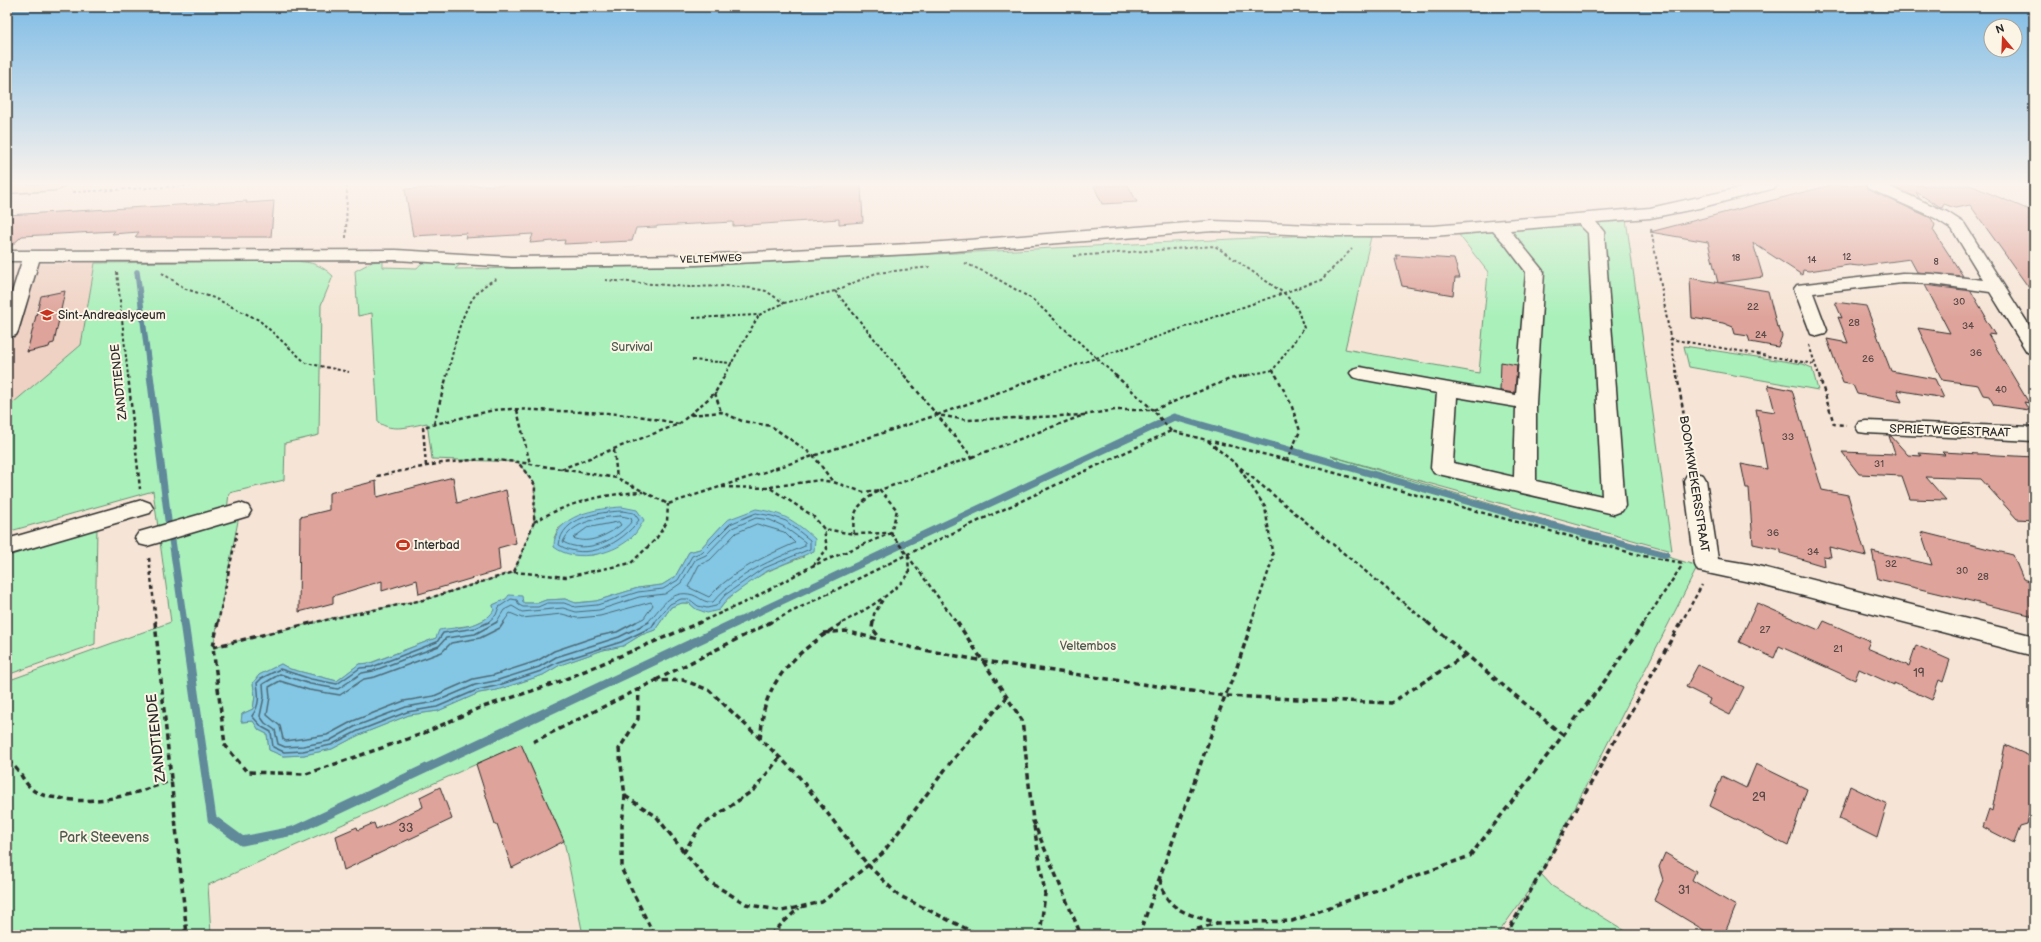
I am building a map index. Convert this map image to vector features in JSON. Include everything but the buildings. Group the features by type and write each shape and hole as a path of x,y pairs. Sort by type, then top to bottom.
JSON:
{"street":[{"name":"VELTEMWEG","path":"7,256 396,255 512,262 696,260 929,248 1175,229"},
{"name":"VELTEMWEG","path":"1286,229 1336,231 1434,231 1459,229"},
{"path":"1499,229 1511,240 1535,272 1526,403 1525,486"},
{"path":"1447,389 1442,468 1614,506 1596,232 1593,229"},
{"path":"1960,229 2034,348"},
{"path":"7,332 9,331 32,256"},
{"path":"1818,330 1803,289 1902,278 1933,279 1996,287"},
{"path":"1360,373 1526,403"},
{"name":"SPRIETWEGESTRAAT","path":"1866,427 2034,434"},
{"name":"BOOMKWEKERSSTRAAT","path":"1695,480 1707,565 1754,574 2034,646"},
{"path":"7,547 142,508"},
{"path":"147,538 240,511"}],"path":[{"path":"346,229 346,255"},
{"name":"BOOMKWEKERSSTRAAT","path":"1653,229 1670,339 1695,480"},
{"path":"937,415 967,420 1084,416 1115,410 1154,410 1230,379 1273,370 1304,328 1297,308 1285,294 1215,246 1071,256"},
{"path":"377,476 426,466 483,459 518,462 617,478 668,504 937,415 1097,357 1285,294 1321,280 1352,249"},
{"name":"ZANDTIENDE","path":"117,255 116,267 142,508"},
{"path":"965,263 989,274 1032,298 1154,410 1171,432"},
{"path":"958,264 972,263"},
{"path":"693,318 759,315 784,304 835,291 876,273 935,266"},
{"path":"157,270 186,289 214,298 259,320 306,362 349,372"},
{"path":"434,424 462,322 474,295 486,283 503,277"},
{"path":"600,280 689,287 726,286 751,288 766,291 784,304"},
{"path":"835,291 972,457"},
{"path":"560,469 614,450 679,424 714,393 759,315"},
{"path":"1818,330 1806,336 1834,424 1866,427"},
{"path":"1670,339 1814,364"},
{"path":"692,360 732,363"},
{"path":"1273,370 1292,404 1300,431 1297,441 1287,460"},
{"path":"714,393 721,412"},
{"path":"426,466 423,427 494,410 607,413 645,417 679,424"},
{"path":"517,410 530,464"},
{"path":"690,415 721,412 742,421 772,426 813,455 833,482"},
{"path":"854,534 852,524 854,512 861,502 880,490 1084,416"},
{"path":"533,742 908,554 1171,432 1287,460 1643,556 1683,563 1610,674 1564,736 1470,856 1292,921 1217,923 1178,935"},
{"path":"1207,440 1240,469 1467,654 1564,736"},
{"path":"614,450 617,478"},
{"path":"514,572 534,522 534,485 518,462"},
{"path":"1139,935 1225,696 1235,673 1272,558 1265,507 1240,469"},
{"path":"720,487 770,488 820,480 833,482 863,492 880,490"},
{"path":"770,488 813,516 824,530 827,549 812,566"},
{"path":"880,490 897,510 891,533 908,554 984,660 1022,720 1033,821 1045,894 1040,935"},
{"path":"534,522 554,509 574,501 611,493 644,492"},
{"path":"213,647 349,614 423,600 514,572 566,578 631,563 656,539 667,522 668,504"},
{"path":"240,511 235,546 213,647 225,745 247,772 306,774 422,734 477,709 556,683 655,643 750,600 812,566 891,533"},
{"path":"824,530 854,534 891,533"},
{"name":"ZANDTIENDE","path":"147,538 187,933"},
{"path":"760,739 766,704 783,674 801,651 824,633 886,596 902,584 909,574 908,554"},
{"path":"1506,935 1704,580 1707,565"},
{"path":"880,638 872,628 874,614 886,596"},
{"path":"824,633 845,630 914,648 1225,696 1391,703 1467,654"},
{"path":"655,681 683,680 709,690 796,773 868,864 898,895 979,935"},
{"path":"640,689 638,718 619,749 625,796 622,824 622,870 654,935"},
{"path":"625,796 656,816 708,882 746,904 782,911 822,902 882,854 950,763 1008,696"},
{"path":"684,852 700,827 755,789 780,757"},
{"path":"7,762 15,765 22,779 34,790 49,797 86,802 114,800 142,792 172,780"},
{"path":"1033,821 1081,935"},
{"path":"1160,876 1162,894 1178,910 1217,923"},
{"path":"770,935 801,907"},
{"path":"176,935 187,933"}],"shaded area":[{"name":"Sint-Andreaslyceum","path":"95,263 81,345 7,408 7,285 13,283 19,264"}],"green space":[{"name":"Veltembos","path":"1522,229 1627,229 1672,551 1331,456 1698,566 1541,874 1552,886 1632,935 1506,935 1537,879 1497,935 583,935 564,841 521,744 208,885 211,935 7,935 7,681 171,622 153,491 7,532 7,408 81,345 95,263 291,261 314,264 323,268 333,276 321,305 319,435 285,443 284,480 229,493 226,519 239,516 213,647 349,614 423,600 514,572 534,522 535,485 518,462 432,459 427,423 395,428 378,422 372,313 358,316 355,271 372,262 383,260 383,267 417,268 421,264 431,260 462,263 455,269 697,266 1332,234 1371,237 1345,349 1479,373 1488,272 1459,235","holes":["727,520 804,557 757,577 736,592 719,610 696,609 689,603 682,603 671,607 655,630 641,635 623,646 603,650 560,665 543,675 497,690 479,693 438,711 409,715 359,735 332,749 304,755 283,756 269,750 267,734 259,730 253,721 242,722 242,714 253,709 255,696 253,683 259,675 281,664 290,669 337,681 359,664 370,663 436,638 458,627 473,625 490,617 494,610 493,605 506,599 522,603 538,603 546,600 565,599 575,603 596,601 638,588 662,585 675,577 689,552 700,549","567,522 620,545 594,555 576,555 554,538 558,529"]},
{"path":"1684,346 1803,364 1812,368 1818,390 1689,367"},
{"path":"97,527 95,644 7,675 7,553"}],"water":[{"path":"622,507 637,510 644,520 635,534 618,547 585,556 573,555 554,547 556,536 561,527 579,515 601,509"},
{"path":"756,509 781,515 801,527 815,539 814,551 765,572 728,598 719,610 707,613 696,609 689,603 682,603 671,607 655,630 641,635 623,646 603,650 560,665 543,675 497,690 479,693 438,711 409,715 359,735 332,749 304,755 283,756 269,750 267,734 259,730 253,721 241,722 242,714 253,709 255,696 253,683 259,675 281,664 290,669 337,681 359,664 371,663 436,638 439,630 469,626 483,620 494,610 493,605 506,599 509,595 522,596 523,603 538,603 546,600 565,599 576,603 596,601 638,588 662,585 675,577 689,552 700,549 727,520"}],"waterway":[{"path":"137,272 150,376"},
{"path":"150,375 168,520"},
{"path":"735,623 1174,417 1536,521 1666,555"},
{"path":"172,540 184,623"},
{"path":"184,622 212,819 242,841 293,831 737,622"}],"place":[{"name":"Sint-Andreaslyceum","path":"47,315"},
{"name":"Interbad","path":"403,545"}],"park label":[{"name":"Survival","path":"632,347"},
{"name":"Park Steevens","path":"104,837"}]}
